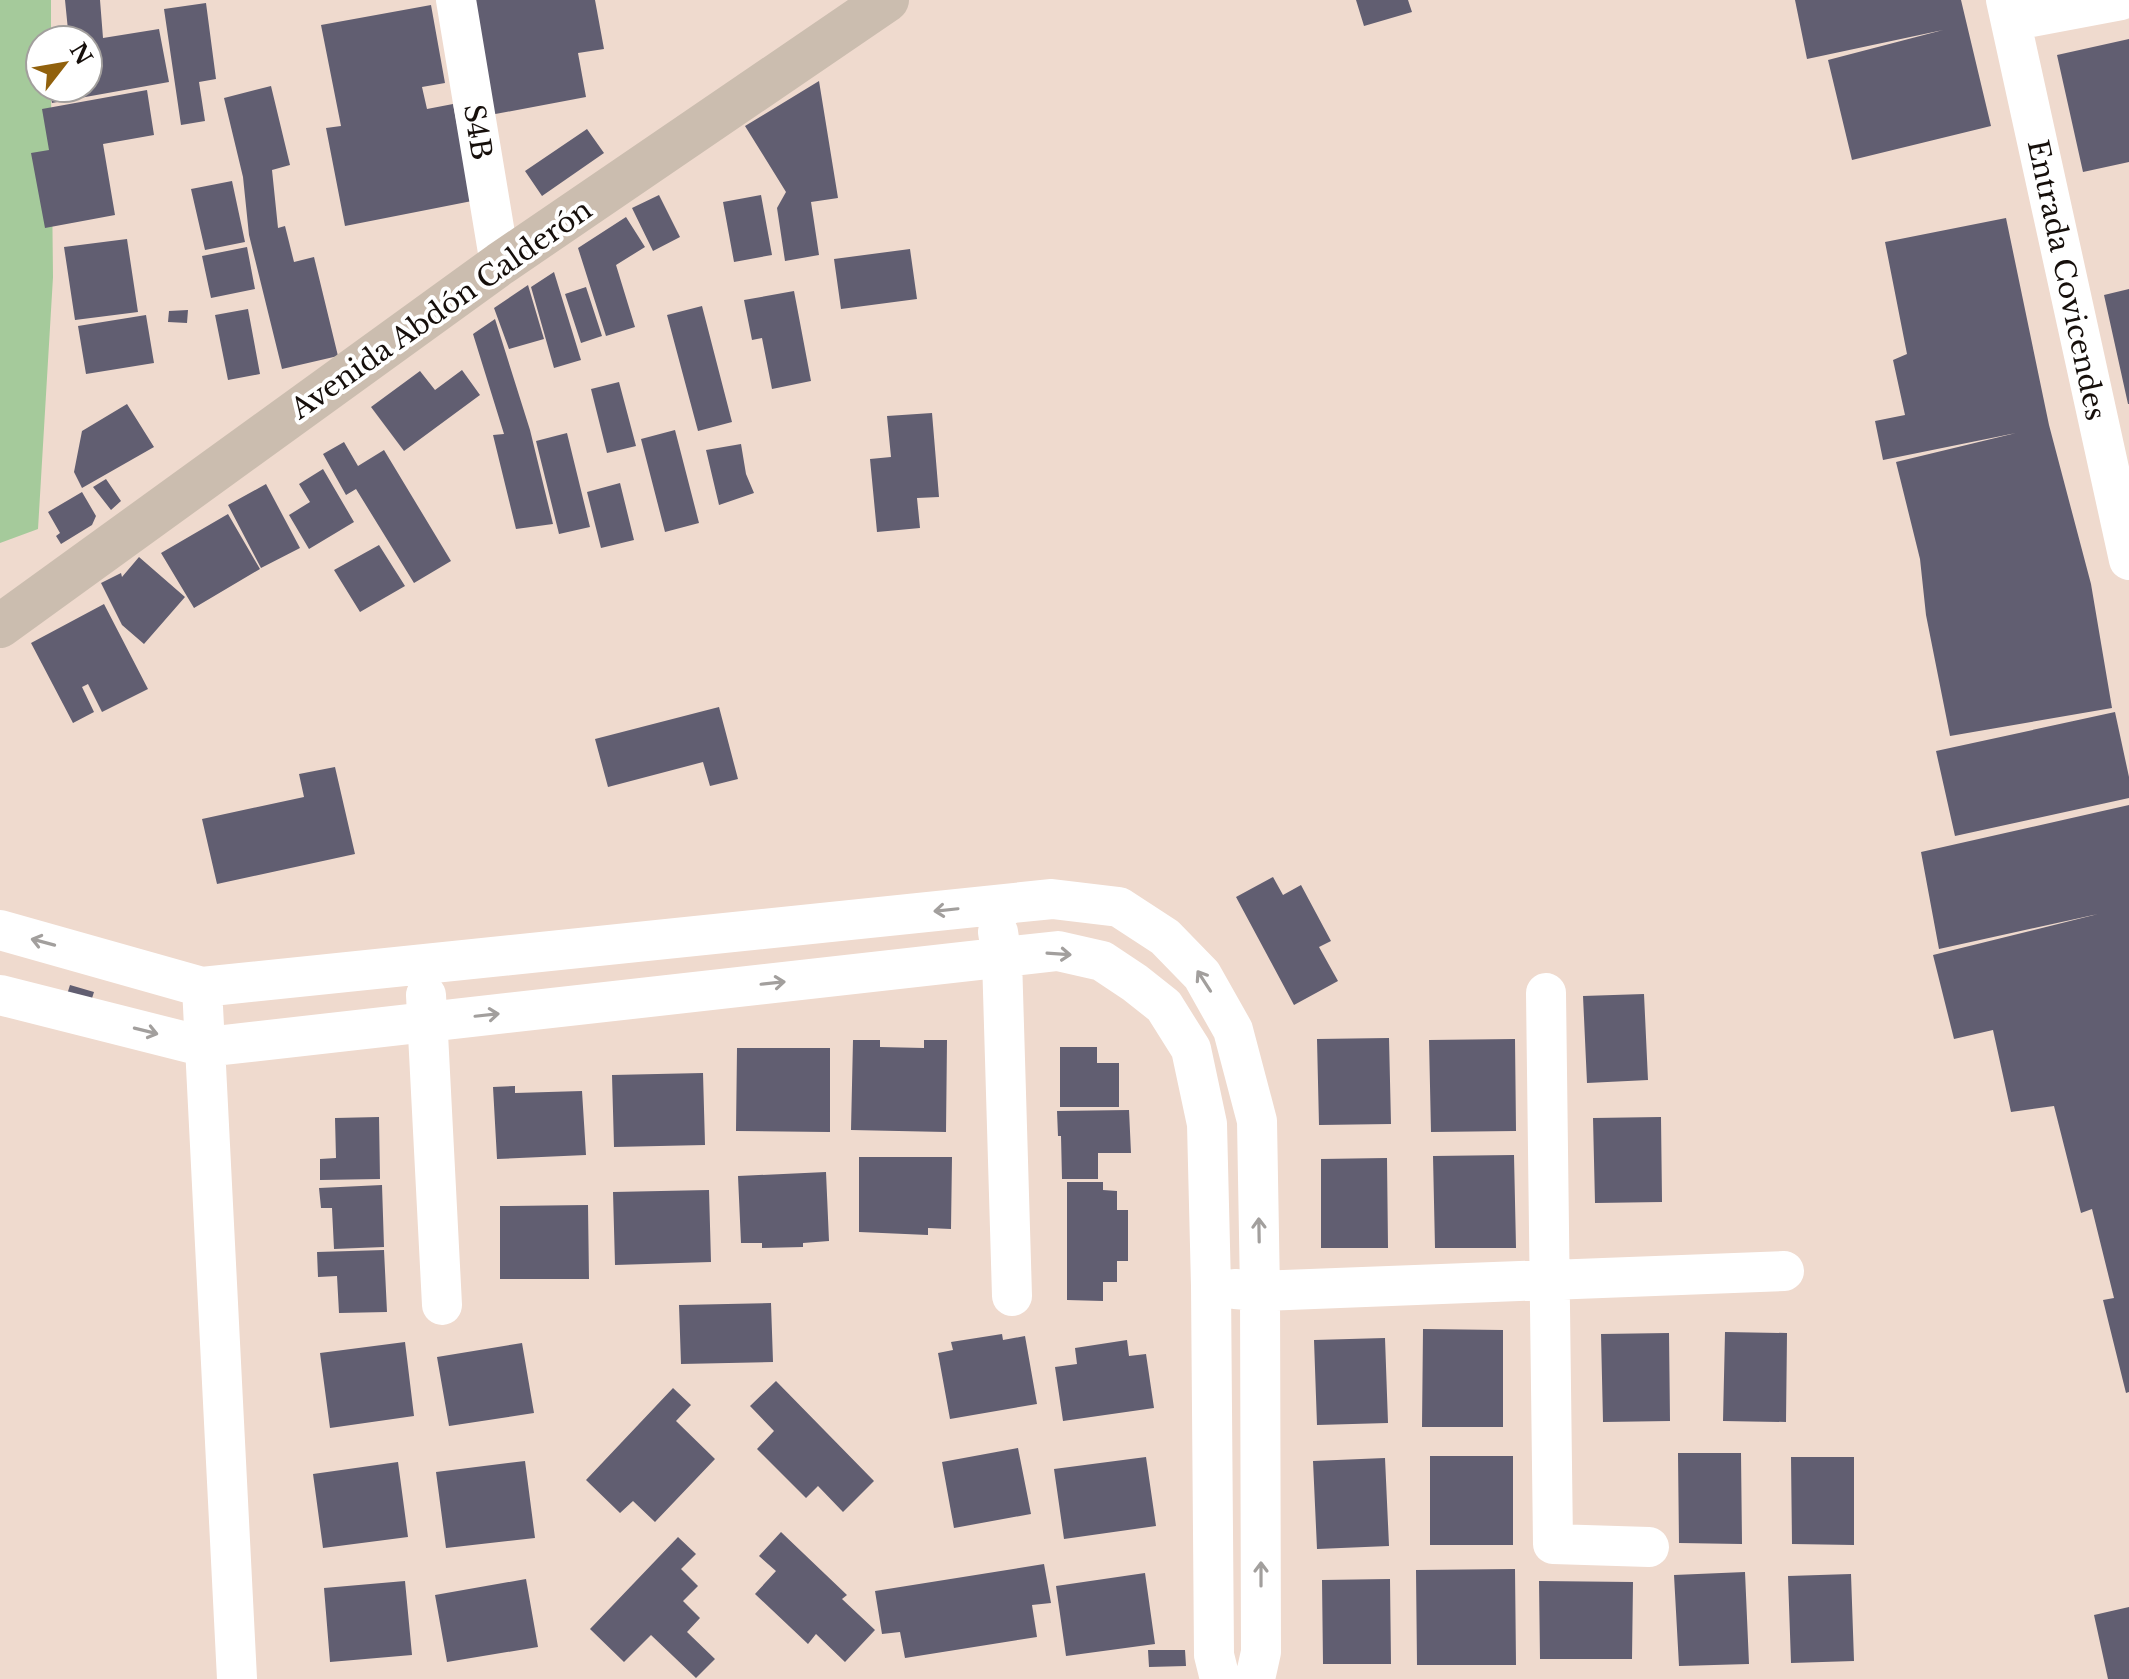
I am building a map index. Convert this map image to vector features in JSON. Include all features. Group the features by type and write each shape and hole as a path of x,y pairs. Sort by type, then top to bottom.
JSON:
{"street":[{"name":"S4B","path":"456,0 500,264"},
{"name":"Avenida Abdón Calderón","path":"0,626 500,264 887,0"},
{"path":"2008,11 2121,0"},
{"name":"Entrada Covicendes","path":"2008,11 2129,560"},
{"path":"0,930 202,987 1052,899 1119,907 1165,937 1202,975 1233,1030 1257,1121 1261,1652 1255,1679"},
{"path":"994,905 1002,958 1012,1296"},
{"path":"720,932 731,988"},
{"path":"0,995 206,1047 1058,951 1102,961 1164,1006 1191,1049 1207,1124 1214,1655 1220,1679"},
{"path":"422,964 429,1022 442,1305"},
{"path":"202,987 237,1679"},
{"path":"1546,993 1553,1544 1649,1547"},
{"path":"1211,1286 1260,1291 1784,1271"},
{"path":"1212,1420 1260,1424"}],"green space":[{"path":"0,0 51,0 51,24 24,24 24,104 51,104 53,277 38,529 0,543"}],"building":[{"path":"65,0 100,0 102,24 67,24"},
{"path":"468,0 595,0 604,49 578,53 586,97 490,115"},
{"path":"1356,0 1408,0 1412,12 1364,26"},
{"path":"1795,0 1961,0 1991,126 1852,160 1828,60 1943,30 1807,59"},
{"path":"206,3 216,79 199,82 205,121 181,125 164,9"},
{"path":"431,5 445,83 422,87 427,109 453,104 472,201 345,226 326,128 341,126 321,25"},
{"path":"159,29 169,82 104,94 104,38"},
{"path":"2129,39 2129,162 2083,172 2057,55"},
{"path":"819,81 838,198 811,202 819,255 785,261 777,208 786,192 745,126"},
{"path":"271,86 290,165 272,170 278,228 285,226 294,262 314,257 338,356 282,369 249,235 243,177 224,98"},
{"path":"147,90 154,135 103,144 115,215 45,228 31,153 49,150 42,109 70,104 104,104 104,98"},
{"path":"587,129 604,153 542,196 525,171"},
{"path":"232,181 245,242 205,250 191,189"},
{"path":"659,195 680,237 653,251 632,208"},
{"path":"761,195 772,255 734,262 723,202"},
{"path":"626,217 645,247 616,265 635,327 606,336 578,248"},
{"path":"2006,218 2049,425 2091,584 2112,708 1950,736 1926,615 1920,559 1896,462 2016,433 1883,460 1875,421 1905,415 1893,360 1907,354 1885,242"},
{"path":"127,239 138,312 75,320 64,247"},
{"path":"247,247 255,289 211,298 202,256"},
{"path":"910,249 917,299 841,309 834,259"},
{"path":"554,272 581,360 554,368 531,287"},
{"path":"528,285 544,339 509,349 494,308"},
{"path":"586,287 602,336 581,343 565,294"},
{"path":"2129,289 2129,404 2128,404 2104,295"},
{"path":"794,291 811,381 772,389 762,338 752,340 744,300"},
{"path":"702,306 732,422 698,431 667,315"},
{"path":"248,309 260,374 228,380 215,315"},
{"path":"188,310 187,323 168,322 169,311"},
{"path":"146,315 154,363 86,374 78,326"},
{"path":"495,319 530,430 553,524 516,529 493,435 504,434 473,334"},
{"path":"462,370 480,395 404,451 371,407 420,371 435,390"},
{"path":"619,382 636,446 607,453 591,389"},
{"path":"127,404 154,447 82,488 74,472 82,431"},
{"path":"932,413 939,497 917,498 920,528 877,532 870,459 891,457 887,416"},
{"path":"675,430 699,523 665,532 641,439"},
{"path":"567,433 590,527 559,534 536,441"},
{"path":"344,442 358,466 384,450 451,561 414,583 356,489 346,495 323,454"},
{"path":"741,444 746,474 754,493 719,505 706,450"},
{"path":"323,469 354,522 309,549 289,515 310,502 299,484"},
{"path":"106,479 121,501 111,510 93,487"},
{"path":"620,483 634,540 601,548 587,492"},
{"path":"266,484 300,548 261,568 228,505"},
{"path":"82,492 96,516 92,525 61,544 56,536 60,533 48,512"},
{"path":"228,514 260,569 194,608 161,553"},
{"path":"379,545 405,586 360,612 334,570"},
{"path":"139,557 185,597 144,644 122,625 101,583 121,573 122,577"},
{"path":"104,604 148,689 102,712 88,684 82,687 94,712 73,723 31,643"},
{"path":"719,707 738,779 710,786 703,762 608,787 595,739"},
{"path":"2115,712 2129,777 2129,798 1955,836 1936,751"},
{"path":"335,767 355,854 217,884 202,819 304,797 299,774"},
{"path":"2129,805 2129,1392 2126,1393 2103,1300 2114,1298 2092,1209 2081,1213 2054,1106 2011,1112 1993,1030 1954,1039 1933,955 2098,914 1939,949 1921,852"},
{"path":"1273,877 1283,895 1301,885 1331,941 1319,947 1338,981 1294,1005 1236,897"},
{"path":"70,985 94,992 83,1027 59,1020"},
{"path":"1644,994 1648,1080 1587,1083 1583,996"},
{"path":"1389,1038 1391,1124 1319,1125 1317,1039"},
{"path":"1515,1039 1516,1131 1431,1132 1429,1040"},
{"path":"853,1040 880,1040 880,1047 924,1048 924,1040 947,1040 946,1132 851,1130"},
{"path":"1060,1047 1097,1047 1097,1063 1119,1063 1119,1107 1060,1107"},
{"path":"737,1048 830,1048 830,1132 736,1131"},
{"path":"703,1073 705,1145 614,1147 612,1075"},
{"path":"515,1086 515,1093 582,1091 586,1155 497,1159 493,1087"},
{"path":"1129,1110 1131,1153 1098,1153 1098,1179 1062,1179 1057,1111"},
{"path":"379,1117 380,1179 320,1180 320,1159 336,1158 335,1118"},
{"path":"1661,1117 1662,1202 1595,1203 1593,1118"},
{"path":"1514,1155 1516,1248 1435,1248 1433,1156"},
{"path":"859,1157 952,1157 951,1229 928,1228 928,1235 859,1232"},
{"path":"1387,1158 1388,1248 1321,1248 1321,1159"},
{"path":"826,1172 829,1241 803,1243 803,1247 762,1248 762,1243 741,1243 738,1176"},
{"path":"1067,1182 1103,1182 1103,1190 1117,1191 1117,1210 1128,1210 1128,1261 1117,1261 1117,1282 1103,1282 1103,1301 1067,1300"},
{"path":"382,1185 384,1247 334,1249 332,1208 321,1208 319,1188"},
{"path":"709,1190 711,1262 615,1265 613,1192"},
{"path":"588,1205 589,1279 500,1279 500,1206"},
{"path":"384,1250 387,1312 339,1313 337,1276 318,1277 317,1252"},
{"path":"771,1303 773,1362 681,1364 679,1305"},
{"path":"1423,1329 1503,1330 1503,1427 1422,1427"},
{"path":"1725,1332 1787,1333 1786,1422 1723,1421"},
{"path":"1669,1333 1670,1421 1603,1422 1601,1334"},
{"path":"1002,1334 1003,1340 1025,1336 1037,1404 950,1419 938,1353 953,1350 951,1342"},
{"path":"1385,1338 1388,1423 1317,1425 1314,1340"},
{"path":"1127,1340 1129,1356 1146,1354 1154,1408 1063,1421 1055,1367 1077,1364 1075,1348"},
{"path":"405,1342 414,1416 330,1428 320,1353"},
{"path":"522,1343 534,1413 449,1426 437,1357"},
{"path":"776,1381 874,1481 843,1512 818,1486 806,1498 757,1449 774,1431 750,1406"},
{"path":"673,1388 691,1405 676,1421 715,1459 655,1522 633,1501 620,1513 586,1480"},
{"path":"1018,1448 1031,1514 954,1528 942,1462"},
{"path":"1678,1453 1741,1453 1742,1544 1679,1543"},
{"path":"1430,1456 1513,1456 1513,1545 1430,1545"},
{"path":"1146,1457 1156,1526 1064,1539 1054,1469"},
{"path":"1791,1457 1854,1457 1854,1545 1792,1544"},
{"path":"1385,1458 1389,1546 1317,1549 1313,1461"},
{"path":"525,1461 535,1538 446,1548 436,1472"},
{"path":"398,1462 408,1537 323,1548 313,1474"},
{"path":"781,1532 847,1595 842,1599 875,1630 845,1662 816,1634 808,1644 755,1594 776,1571 759,1556"},
{"path":"678,1537 696,1554 681,1569 698,1586 683,1601 700,1618 687,1632 715,1659 696,1678 651,1635 624,1662 590,1629"},
{"path":"1044,1564 1051,1603 1032,1605 1037,1637 905,1658 900,1632 882,1634 875,1591"},
{"path":"1515,1569 1516,1665 1417,1665 1416,1570"},
{"path":"1745,1572 1749,1664 1679,1666 1674,1575"},
{"path":"1145,1573 1155,1644 1066,1656 1056,1586"},
{"path":"1851,1574 1854,1661 1791,1663 1788,1576"},
{"path":"526,1579 538,1647 447,1662 435,1595"},
{"path":"1390,1579 1391,1664 1323,1664 1322,1580"},
{"path":"405,1581 412,1655 330,1662 324,1588"},
{"path":"1539,1581 1633,1582 1632,1659 1540,1659"},
{"path":"2129,1607 2129,1679 2108,1679 2094,1615"},
{"path":"1148,1650 1185,1650 1186,1666 1149,1667"}]}
